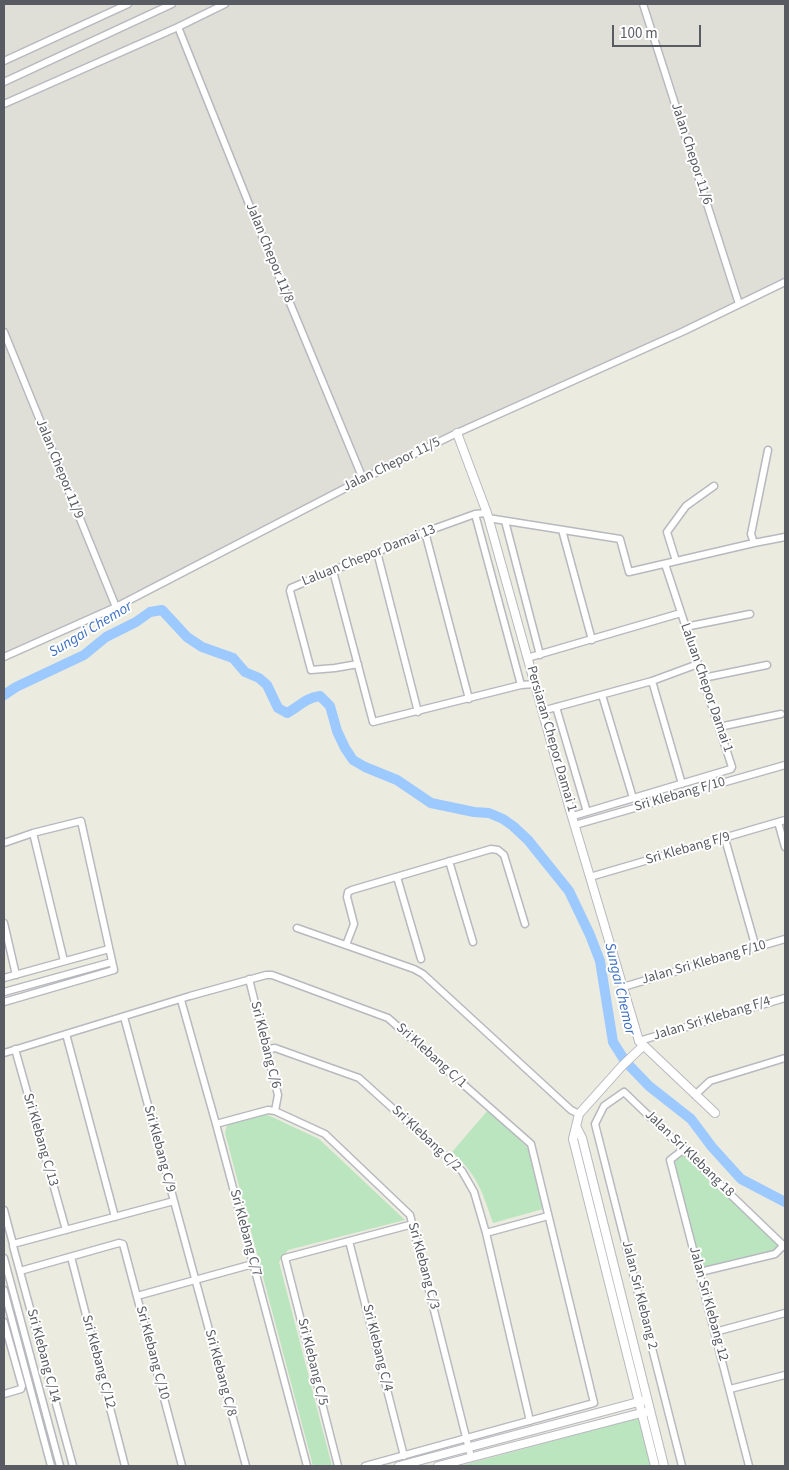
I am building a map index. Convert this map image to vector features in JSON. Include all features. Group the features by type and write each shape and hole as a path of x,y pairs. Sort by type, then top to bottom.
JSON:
{"street":[{"path":"4,61 128,4"},
{"path":"4,104 178,27 225,4"},
{"name":"Jalan Chepor 11/6","path":"643,4 739,304"},
{"path":"4,82 168,5"},
{"name":"Jalan Chepor 11/8","path":"178,27 363,479"},
{"name":"Jalan Chepor 11/5","path":"4,657 116,607 363,479 457,433 675,335 785,282"},
{"name":"Jalan Chepor 11/9","path":"4,332 116,607"},
{"name":"Persiaran Chepor Damai 1","path":"457,433 488,516 572,816 641,1044"},
{"path":"754,543 751,534 768,450"},
{"path":"676,561 667,532 686,506 714,486"},
{"path":"475,514 521,685"},
{"name":"Laluan Chepor Damai 13","path":"358,664 313,671 310,668 290,591 291,588 425,532 475,514 488,516"},
{"path":"488,516 505,521 620,538 629,572 785,537"},
{"path":"505,521 540,654"},
{"path":"562,530 592,640"},
{"path":"425,532 469,699"},
{"path":"377,552 418,712"},
{"name":"Laluan Chepor Damai 1","path":"572,816 731,769 732,765 685,627 666,564"},
{"path":"333,571 373,722 521,685 535,684"},
{"path":"527,658 681,613"},
{"path":"685,627 750,614"},
{"path":"542,711 652,680 698,664"},
{"path":"702,678 767,665"},
{"path":"652,680 682,784"},
{"path":"602,694 633,798"},
{"path":"556,707 587,812"},
{"path":"719,728 781,714"},
{"name":"Sri Klebang F/10","path":"575,825 785,765"},
{"name":"Sri Klebang F/9","path":"590,877 785,820"},
{"path":"4,842 81,821 114,970 4,1002"},
{"path":"778,822 785,847"},
{"path":"33,833 64,961"},
{"path":"725,839 756,948"},
{"path":"346,945 354,924 347,897 348,892 491,849 498,850 504,855 525,924"},
{"path":"449,861 473,942"},
{"path":"397,877 421,960"},
{"path":"4,923 16,975"},
{"path":"298,928 424,974 564,1104 579,1114"},
{"name":"Jalan Sri Klebang F/10","path":"623,987 785,939"},
{"path":"4,978 110,949"},
{"path":"4,992 112,962"},
{"name":"Sri Klebang C/1","path":"4,1052 248,980 272,975 388,1018 531,1144 594,1403 530,1421"},
{"name":"Sri Klebang C/6","path":"248,980 278,1095 275,1111"},
{"name":"Jalan Sri Klebang F/4","path":"641,1044 785,998"},
{"name":"Sri Klebang C/7","path":"181,1000 307,1466"},
{"name":"Sri Klebang C/9","path":"124,1018 195,1280"},
{"path":"66,1034 115,1217"},
{"path":"664,1466 645,1412 638,1402 573,1139 579,1114 641,1044 715,1113"},
{"name":"Sri Klebang C/2","path":"266,1050 276,1048 359,1078 462,1171 474,1192 486,1233 530,1421"},
{"name":"Sri Klebang C/13","path":"15,1049 66,1230"},
{"path":"695,1095 710,1081 785,1058"},
{"name":"Jalan Sri Klebang 18","path":"595,1124 604,1106 624,1092 784,1246"},
{"path":"216,1124 264,1111 275,1111"},
{"name":"Sri Klebang C/3","path":"275,1111 325,1134 410,1215 471,1457"},
{"name":"Jalan Sri Klebang 2","path":"595,1124 682,1466"},
{"path":"576,1126 582,1138 646,1400 645,1412 655,1466"},
{"name":"Jalan Sri Klebang 12","path":"684,1148 670,1160 749,1466"},
{"path":"4,1210 13,1244 174,1201"},
{"path":"486,1233 548,1216"},
{"path":"349,1241 413,1224"},
{"name":"Sri Klebang C/5","path":"338,1466 285,1258 349,1241"},
{"name":"Sri Klebang C/4","path":"349,1241 404,1456"},
{"name":"Sri Klebang C/10","path":"71,1257 123,1244 182,1466"},
{"name":"Sri Klebang C/14","path":"13,1246 73,1466"},
{"path":"700,1272 775,1254 784,1246"},
{"path":"20,1271 71,1257"},
{"name":"Sri Klebang C/12","path":"71,1257 125,1466"},
{"path":"4,1258 7,1283 60,1466"},
{"path":"136,1296 253,1264"},
{"name":"Sri Klebang C/8","path":"195,1280 246,1466"},
{"path":"4,1290 51,1466"},
{"path":"715,1332 785,1313"},
{"path":"4,1322 22,1386 21,1389 4,1394"},
{"path":"730,1389 785,1376"},
{"path":"365,1466 646,1400"},
{"path":"438,1466 645,1412"},
{"path":"399,1466 530,1421"}],"shaded area":[{"path":"4,4 785,4 785,284 457,433 116,607 4,657"}],"green space":[{"path":"488,1110 528,1148 543,1209 493,1223 478,1184 468,1169 452,1152"},
{"path":"263,1114 319,1139 405,1220 288,1250 279,1262 332,1466 313,1466 225,1133 227,1125"},
{"path":"684,1149 784,1245 775,1254 700,1272 670,1160"},
{"path":"642,1417 654,1466 460,1466"}],"waterway":[{"name":"Sungai Chemor","path":"4,695 16,687 84,655 106,637 136,622 150,612 162,610 187,637 202,647 233,658 245,672 259,678 267,685 278,708 287,713 306,700 320,696 330,706 337,731 353,760 397,780 431,803 474,812 489,813 503,819 528,840 569,891 590,935 600,961 613,1042 625,1061 649,1086 691,1119 712,1147 741,1179 785,1202"}]}
